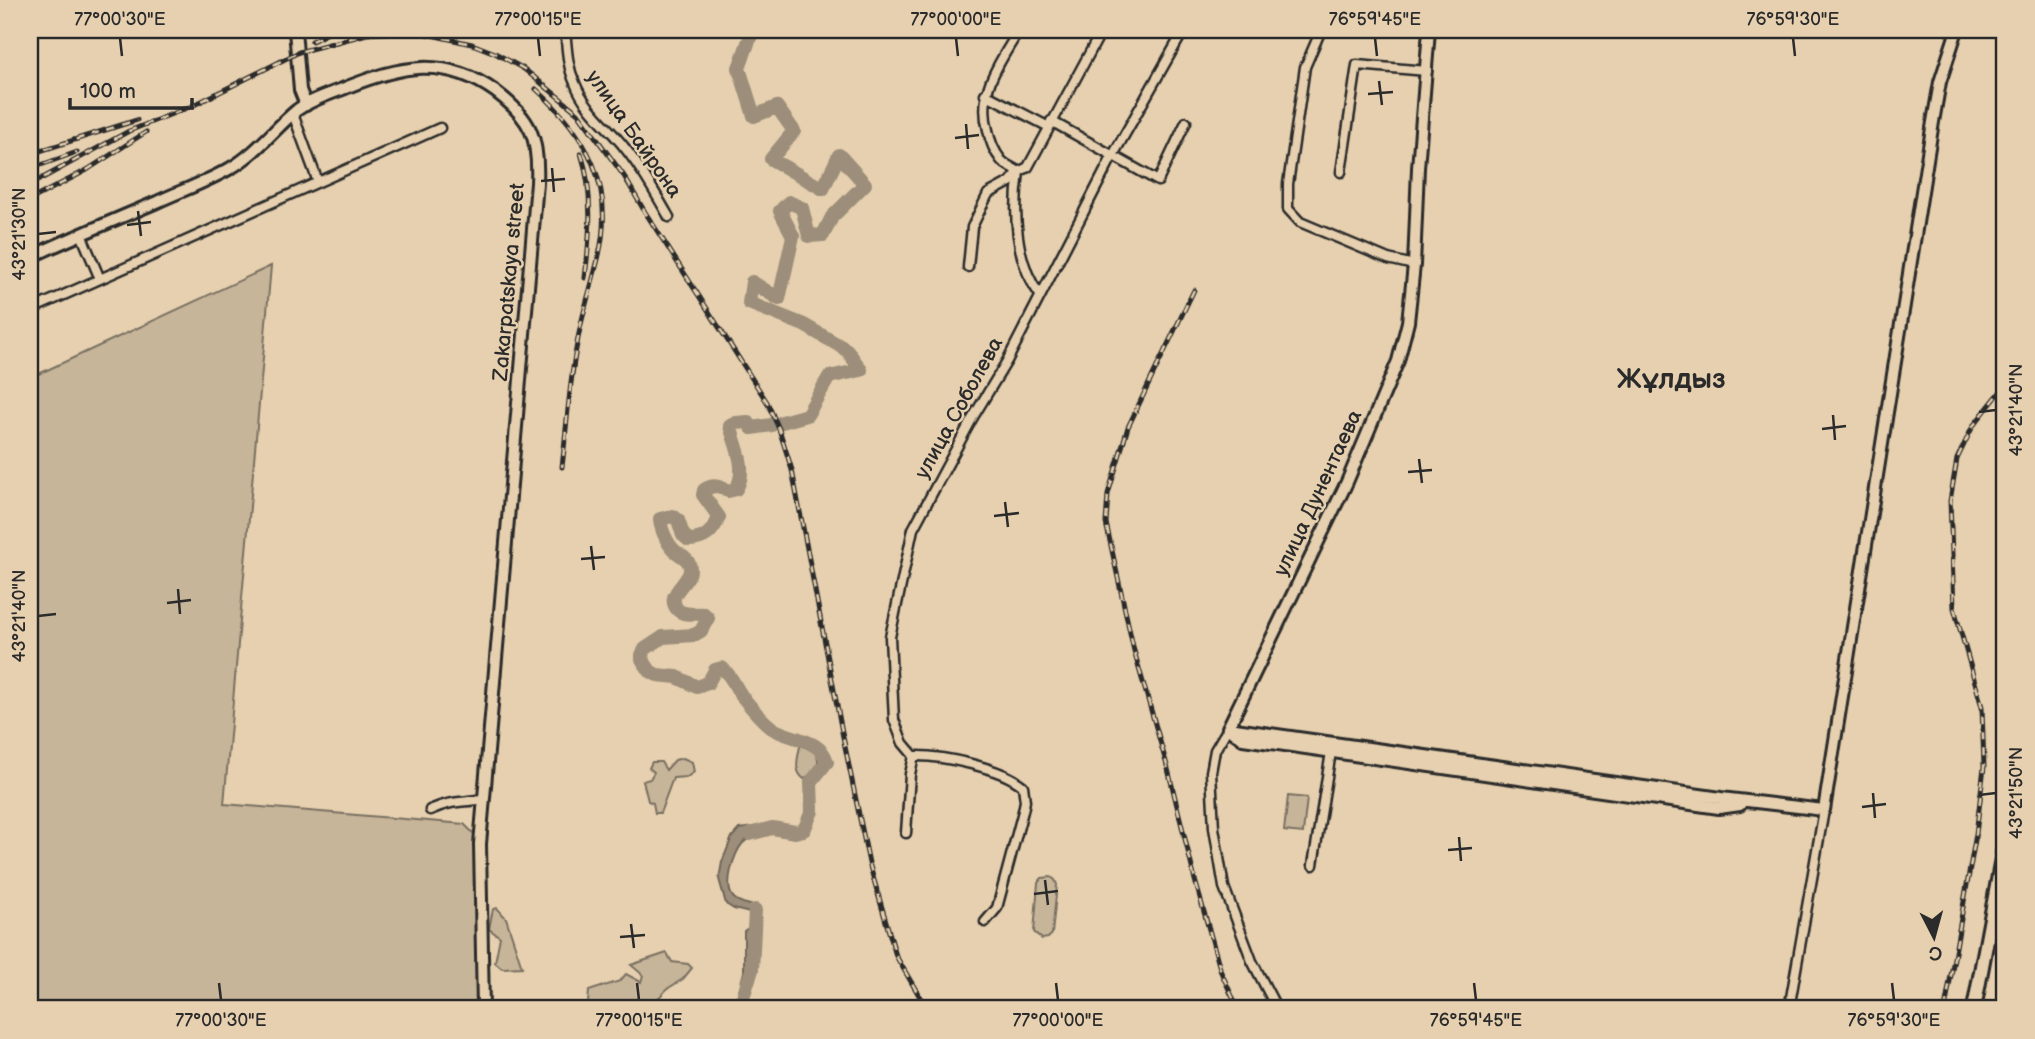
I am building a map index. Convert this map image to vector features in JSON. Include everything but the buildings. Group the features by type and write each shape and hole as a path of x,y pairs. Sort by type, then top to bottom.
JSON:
{"main road":[{"path":"1975,1009 2005,844"}],"street":[{"path":"295,30 300,90 306,105"},
{"name":"улица Байрона","path":"565,30 568,60 576,87 593,114 614,135 644,174 669,217"},
{"path":"1019,30 985,94 984,116 992,145 1002,162 1019,172"},
{"path":"968,267 972,227 988,194 1010,182 1028,167 1102,30"},
{"name":"улица Соболева","path":"914,756 903,743 894,720 890,637 913,529 972,419 1007,361 1112,157 1184,30"},
{"path":"1321,30 1306,67 1288,184 1288,209 1300,222 1388,259 1414,265"},
{"name":"улица Дунентаева","path":"1228,728 1341,495 1398,361 1408,322 1414,265 1418,168 1429,30"},
{"path":"1789,1009 1824,810 1933,122 1940,82 1957,30"},
{"path":"1341,172 1357,65 1427,71"},
{"name":"Zakarpatskaya street","path":"30,257 231,168 306,105 393,70 439,68 471,77 494,91 524,118 535,138 538,167 528,309 480,844 483,1009"},
{"path":"985,94 1050,124 1158,181 1186,122"},
{"path":"293,114 318,182"},
{"path":"30,310 440,128"},
{"path":"1019,172 1015,210 1024,265 1030,283 1040,295"},
{"path":"82,234 100,279"},
{"path":"1228,728 1824,810"},
{"path":"1228,728 1243,739 1719,808 1756,802"},
{"path":"1228,728 1215,750 1212,772 1214,828 1224,887 1252,961 1277,1009"},
{"path":"1313,866 1331,751"},
{"path":"906,833 910,774 914,756 935,757 1000,773 1023,786 1023,811 997,908 985,922"},
{"path":"430,810 449,801 484,799"}],"shaded area":[{"path":"271,266 224,804 464,824 477,837 477,1009 30,1009 30,378"},
{"path":"800,746 814,748 818,762 813,773 804,779 798,772 797,764"},
{"path":"683,758 692,762 694,772 687,777 673,778 660,813 655,813 653,803 648,801 643,781 650,779 654,772 649,768 652,762 661,762 666,770 675,760"},
{"path":"1288,796 1307,798 1303,833 1284,831"},
{"path":"769,825 769,832 743,843 736,854 729,879 731,894 735,899 756,906 759,913 750,944 751,962 743,1009 734,1009 744,972 744,931 751,926 753,920 750,913 726,904 719,879 722,862 732,837 739,829"},
{"path":"1051,877 1057,885 1052,934 1042,939 1034,932 1038,883 1042,878"},
{"path":"497,908 506,918 522,967 502,968 495,962 500,937 489,929 493,909"},
{"path":"667,953 672,962 688,964 692,968 648,1009 592,1009 588,1003 589,991 620,981 626,974 641,982 643,975 631,965"}],"waterway":[{"path":"756,30 751,35 739,68 754,116 777,107 794,131 771,159 823,189 839,155 865,184 832,217 823,235 809,236 802,208 789,202 780,211 793,236 779,299 752,282 749,303 804,325 847,350 861,370 829,377 807,415 782,422"},
{"path":"750,834 772,828 795,832 804,830 812,811 811,782 827,762 824,754 812,744 768,725 744,699 731,677 722,668 715,670 708,683 697,687 677,677 657,675 650,671 642,655 645,649 663,637 694,635 701,631 708,618 704,614 681,612 674,604 676,593 687,578 690,568 686,559 668,543 660,519 673,516 678,520 683,535 689,540 708,534 719,517 703,495 704,490 716,486 728,491 736,489 741,474 740,458 730,426 748,422 752,428 772,425"},
{"path":"739,1009 752,970 755,910"}],"railway":[{"path":"312,41 334,30"},
{"path":"30,185 129,131 192,106 299,52 367,34 422,33 472,44 524,69 578,113 624,176 767,402 779,429 792,470 869,863 896,956 927,1009"},
{"path":"536,89 570,124 583,143 600,184 603,206 599,255 574,359 562,467"},
{"path":"30,154 137,120"},
{"path":"30,200 87,170 146,132"},
{"path":"30,169 77,152"},
{"path":"581,153 589,199 585,278"},
{"path":"1194,290 1128,427 1108,494 1106,523 1134,651 1168,769 1195,880 1221,972 1238,1009"},
{"path":"1945,1009 1976,834 1984,767 1982,707 1954,608 1950,501 1957,459 1973,426 2005,386"}],"district":[{"name":"Жұлдыз","path":"1671,379"}]}
